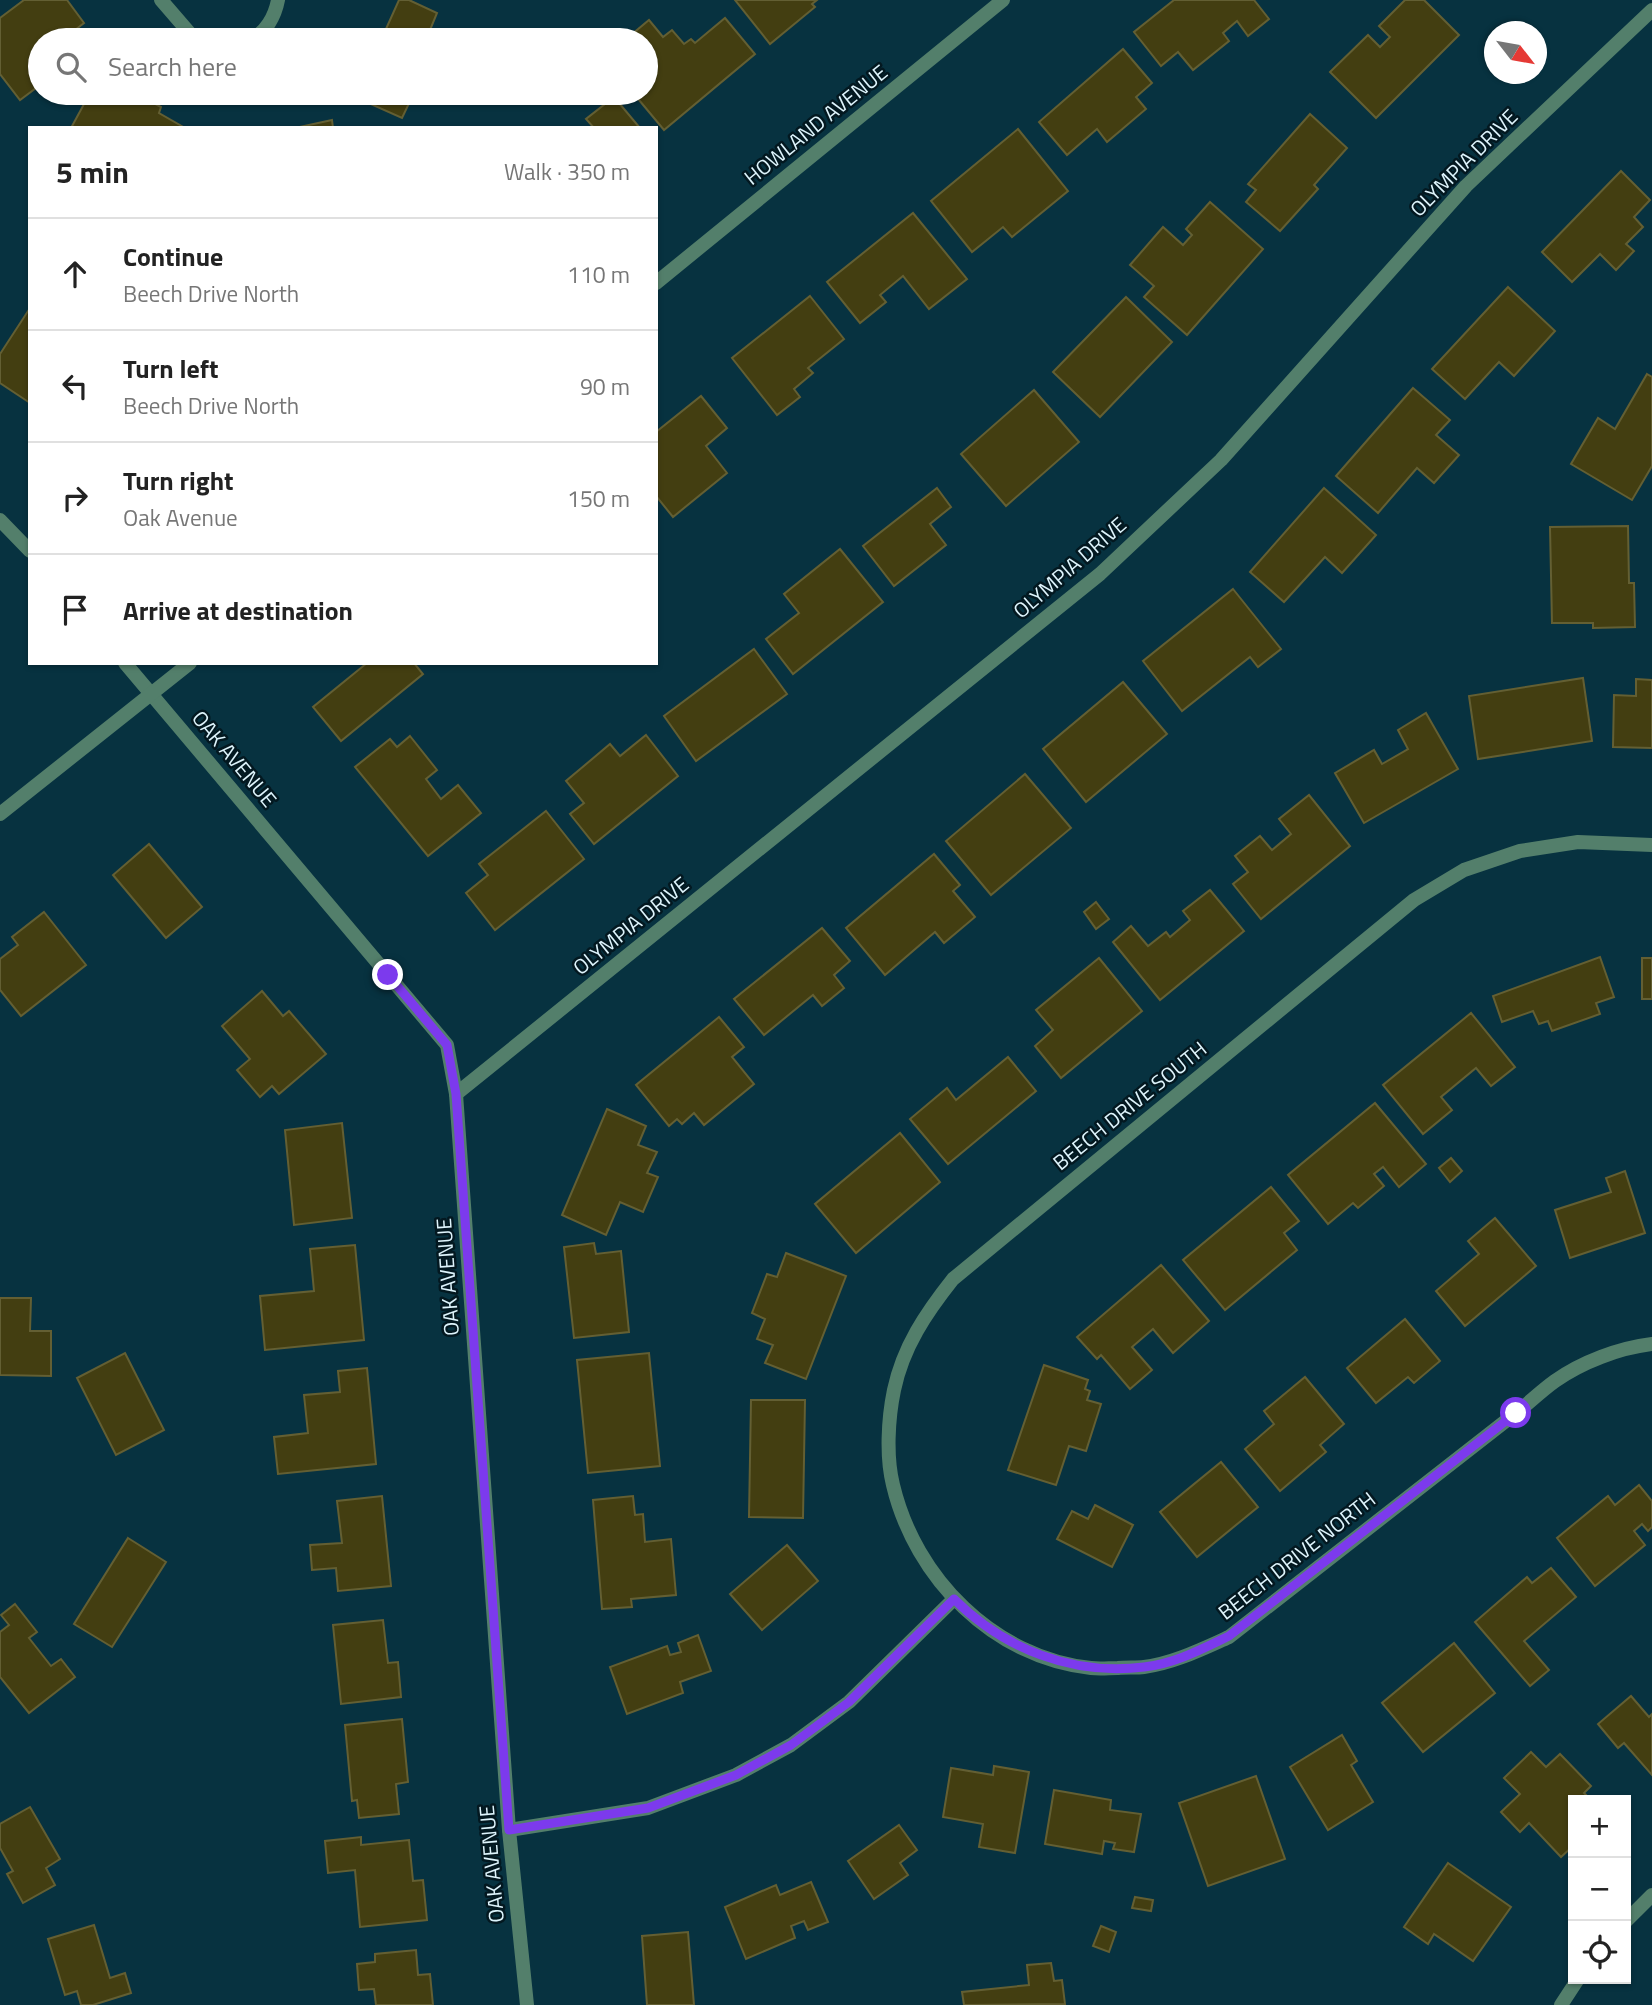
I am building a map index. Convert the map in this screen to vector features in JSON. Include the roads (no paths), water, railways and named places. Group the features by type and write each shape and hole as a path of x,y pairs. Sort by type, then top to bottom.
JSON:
{"street":[{"path":"161,0 185,28"},
{"path":"265,28 271,21 278,0"},
{"name":"HOWLAND AVENUE","path":"658,281 1003,0"},
{"name":"OLYMPIA DRIVE","path":"456,1094 1100,574 1221,460 1466,186 1652,10"},
{"path":"0,520 28,549"},
{"name":"OAK AVENUE","path":"127,665 447,1045 456,1094 509,1830 527,2005"},
{"path":"0,814 187,665"},
{"name":"BEECH DRIVE SOUTH","path":"954,1599 928,1567 907,1530 892,1484 888,1433 894,1390 906,1352 926,1314 953,1279 1414,900 1464,870 1520,850 1578,842 1652,845"},
{"name":"BEECH DRIVE NORTH","path":"954,1599 1002,1638 1043,1657 1091,1668 1144,1667 1188,1656 1229,1636 1555,1381 1593,1361 1636,1346 1652,1344"},
{"path":"509,1830 648,1808 736,1775 791,1745 849,1702 954,1599"},
{"path":"1631,1916 1652,1895"},
{"path":"1561,2005 1575,1984"}]}
